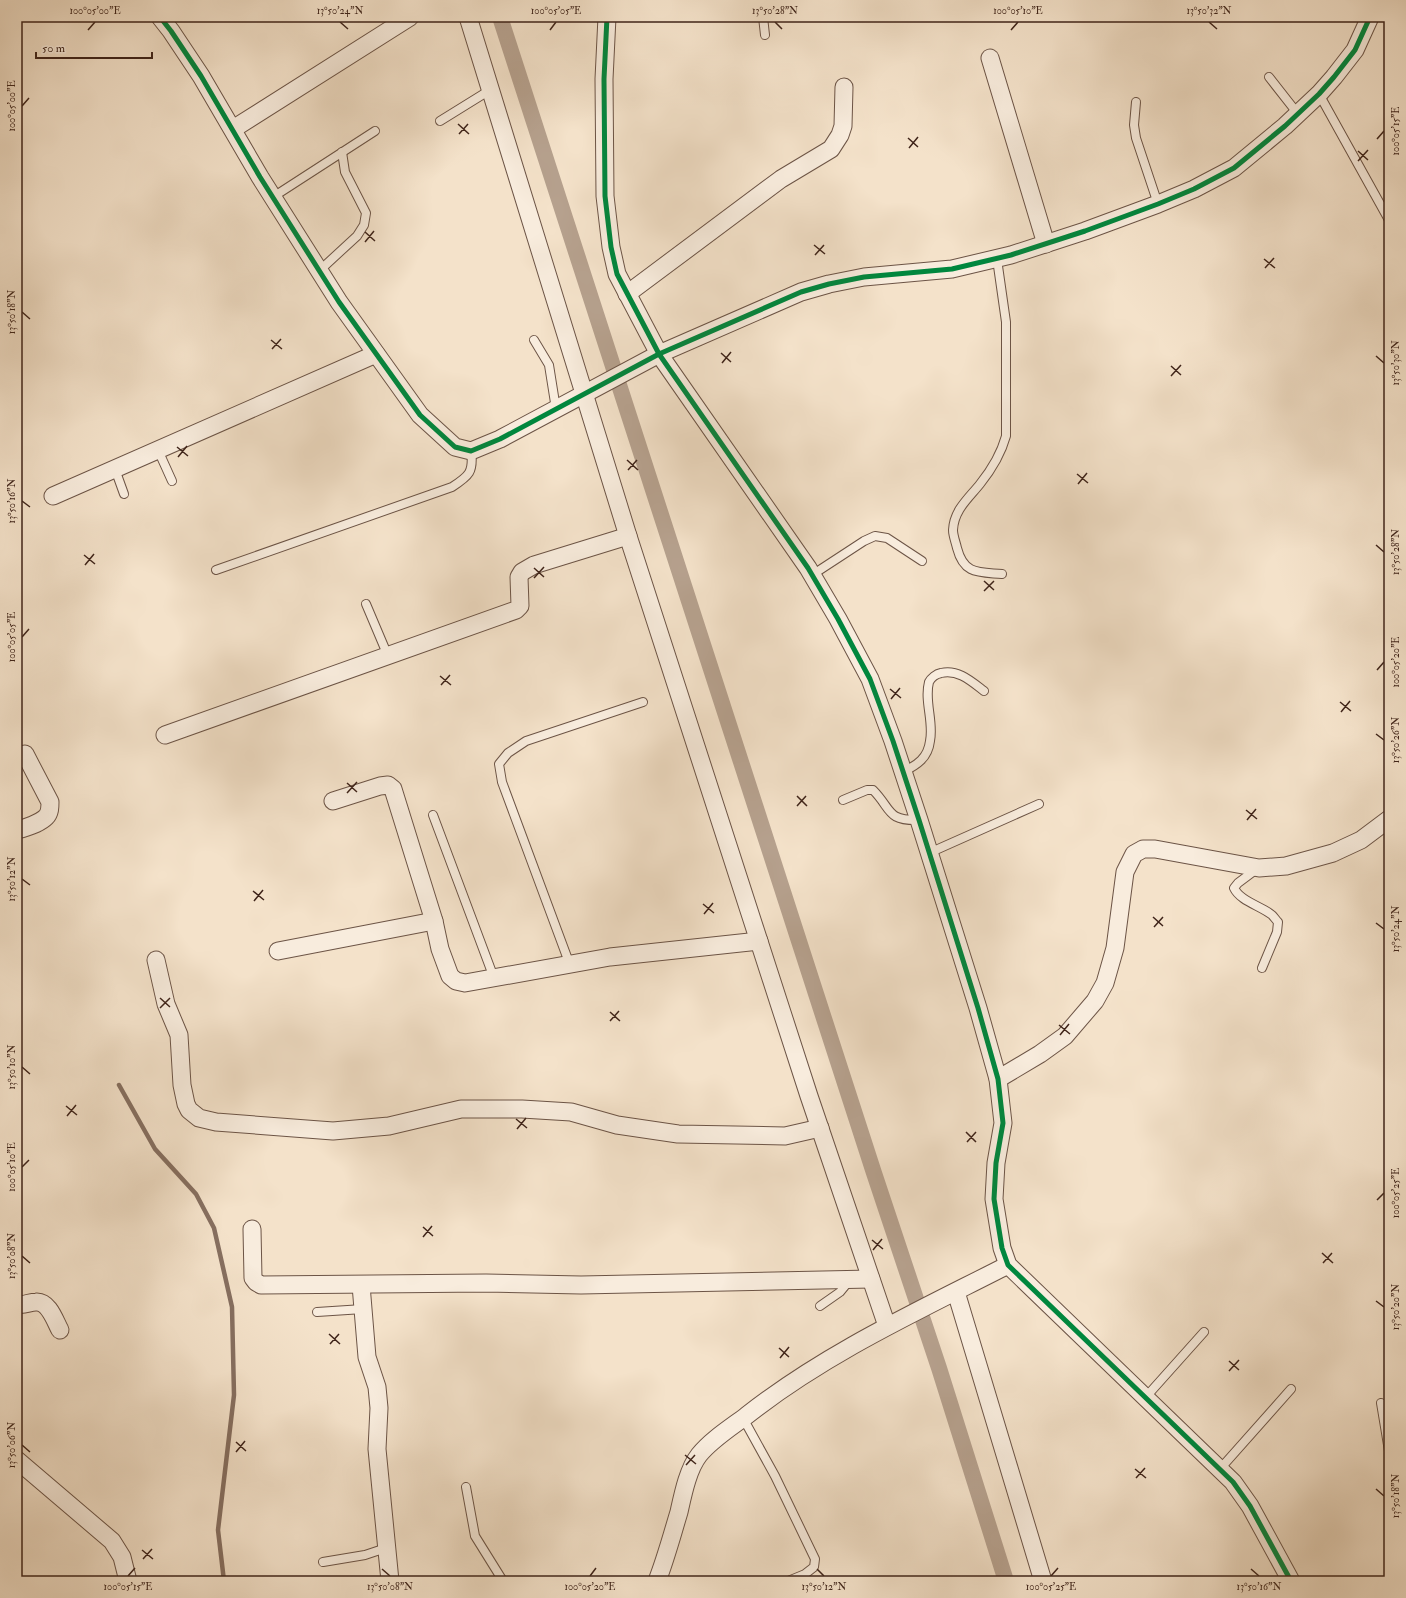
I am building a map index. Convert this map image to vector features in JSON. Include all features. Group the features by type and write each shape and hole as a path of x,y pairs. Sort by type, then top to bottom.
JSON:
{"street":[{"path":"160,17 184,50 319,271 420,416 454,447 471,451 500,439 659,354 801,292 828,284 864,277 952,268 997,259 1046,244 1158,204 1194,189 1234,168 1298,114 1319,94 1355,50 1370,17"},
{"path":"233,129 410,17"},
{"path":"468,17 628,536 820,1128 887,1326"},
{"path":"607,17 604,79 605,196 611,248 617,274 659,354 812,575 838,619 870,679 919,820 978,1008 998,1079 1003,1123 996,1163 994,1199 1002,1248 1008,1265 1233,1482 1250,1506 1291,1581"},
{"path":"990,58 1046,244"},
{"path":"627,294 747,203 781,179 831,149 840,135 843,126 844,87"},
{"path":"53,496 376,354"},
{"path":"165,735 516,610 520,606 519,577 522,572 534,565 628,536"},
{"path":"17,830 26,828 47,817 50,810 50,802 25,754"},
{"path":"333,801 380,786 388,785 393,789 434,921 440,949 450,976 456,981 466,983 610,957 759,941"},
{"path":"998,1079 1040,1054 1065,1036 1095,1001 1105,983 1115,948 1125,872 1134,854 1143,849 1155,849 1259,868 1286,866 1333,852 1361,840 1389,819"},
{"path":"278,951 434,921"},
{"path":"156,960 166,1004 179,1035 182,1085 186,1104 189,1110 198,1118 216,1122 333,1131 389,1126 461,1110 522,1109 571,1112 617,1125 678,1134 785,1136 820,1128"},
{"path":"252,1229 254,1278 256,1282 261,1285 486,1283 581,1285 871,1279"},
{"path":"657,1581 666,1557 687,1479 699,1455 717,1438 769,1397 832,1357 904,1317 1008,1265"},
{"path":"361,1285 367,1357 377,1387 379,1408 377,1449 390,1581"},
{"path":"949,1295 1043,1581"},
{"path":"17,1304 25,1305 36,1302 41,1303 50,1310 60,1330"},
{"path":"17,1460 112,1541 122,1557 128,1581"}],"lane":[{"path":"763,17 765,35"},
{"path":"1269,77 1298,114"},
{"path":"440,121 490,90"},
{"path":"1319,94 1389,220"},
{"path":"1136,102 1134,125 1136,138 1158,204"},
{"path":"273,197 375,131"},
{"path":"319,271 357,236 364,225 366,213 345,172 342,152"},
{"path":"997,259 1006,322 1006,436 1002,450 991,469 956,513 953,532 959,554 966,567 975,572 1002,574"},
{"path":"534,340 549,365 556,409"},
{"path":"158,450 172,480"},
{"path":"216,570 452,487 464,479 470,472 473,463 471,451"},
{"path":"115,469 124,494"},
{"path":"812,575 864,541 875,536 887,538 922,561"},
{"path":"366,604 388,656"},
{"path":"903,772 919,764 926,753 930,742 928,695 930,681 936,674 948,671 963,675 984,691"},
{"path":"570,964 502,782 499,764 508,753 526,742 643,702"},
{"path":"843,800 867,790 873,790 879,795 885,807 895,817 904,820 919,820"},
{"path":"929,853 1039,804"},
{"path":"433,815 494,978"},
{"path":"1259,868 1238,883 1234,888 1236,892 1244,898 1273,915 1278,922 1277,932 1262,968"},
{"path":"820,1306 840,1292 849,1280"},
{"path":"316,1312 363,1309"},
{"path":"1145,1398 1204,1332"},
{"path":"1220,1469 1291,1389"},
{"path":"1381,1403 1389,1446"},
{"path":"743,1418 775,1476 815,1559 814,1567 805,1574 788,1581"},
{"path":"466,1488 475,1536 503,1581"},
{"path":"323,1562 365,1554 386,1548"}],"waterway":[{"path":"500,17 874,1173 939,1368 1006,1581"},
{"path":"119,1085 155,1149 196,1194 214,1228 232,1307 234,1395 218,1530 224,1581"}],"cycle path":[{"path":"160,17 201,76 260,177 339,302 420,415 455,447 471,451 500,439 659,354 801,292 829,284 864,277 952,269 1011,255 1085,231 1194,189 1234,168 1285,126 1319,94 1355,50 1370,17"},
{"path":"607,17 604,79 605,196 611,247 617,274 659,354 808,568 838,619 870,679 893,741 919,820 978,1008 998,1079 1003,1123 996,1163 994,1199 1002,1248 1008,1265 1233,1482 1250,1506 1291,1581"}]}
